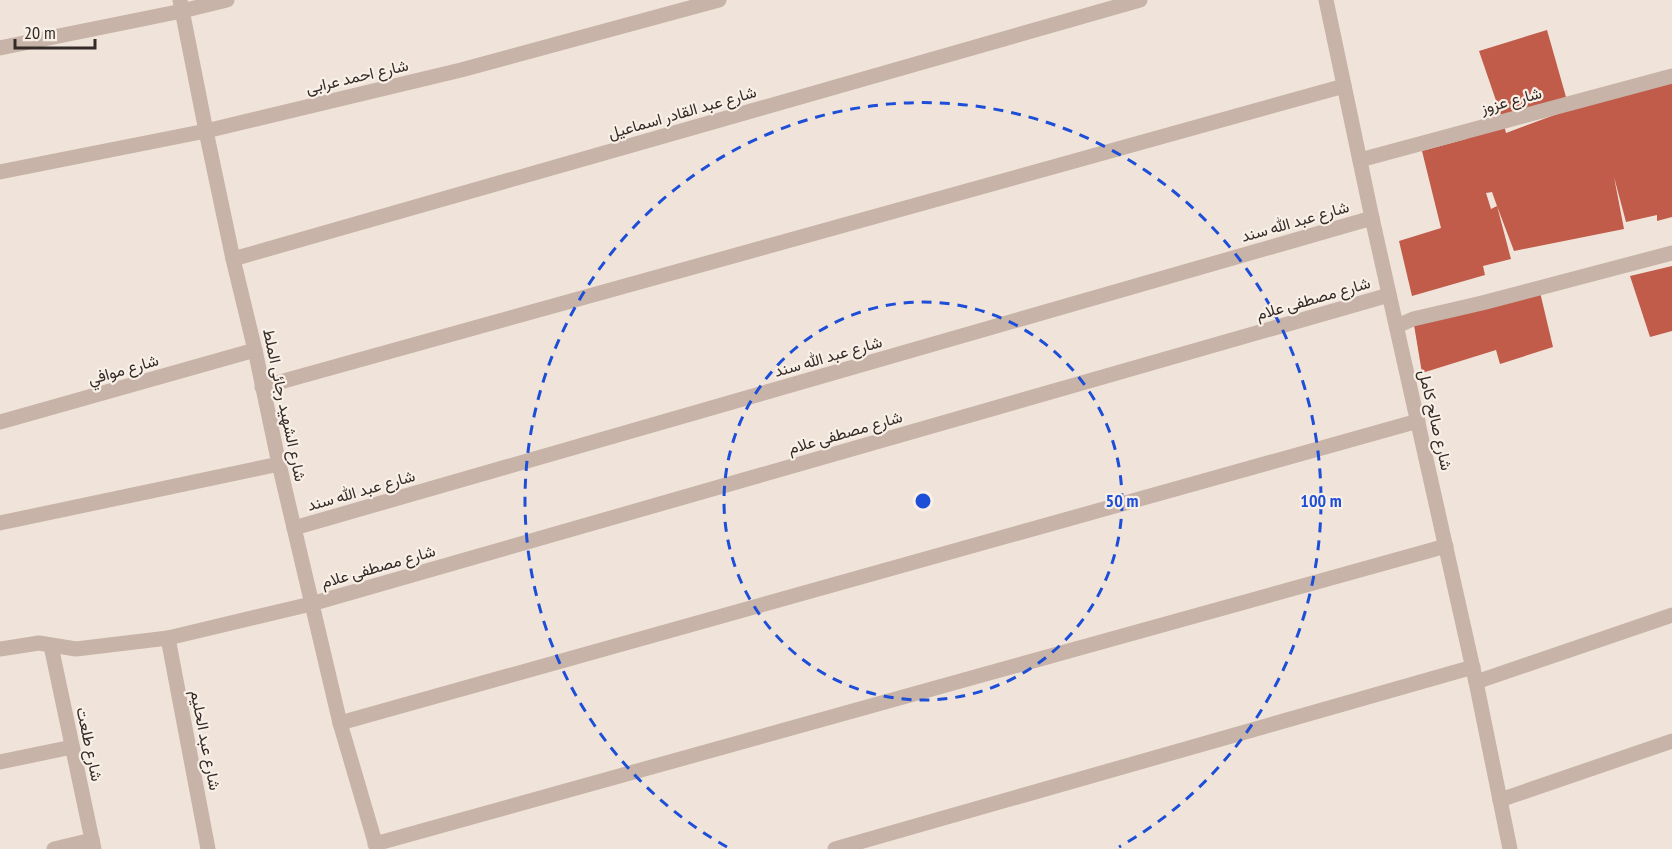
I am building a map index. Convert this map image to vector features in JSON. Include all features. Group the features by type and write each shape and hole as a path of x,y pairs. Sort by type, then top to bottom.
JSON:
{"street":[{"path":"0,48 181,6 227,0"},
{"name":"شارع احمد عرابى","path":"0,172 206,131 461,70 719,0"},
{"name":"شارع عبد القادر اسماعيل","path":"233,259 1140,0"},
{"name":"شارع صالح كامل","path":"1326,0 1510,849"},
{"name":"شارع الشهيد رجائى الملط","path":"181,6 233,259 311,604 340,723 376,846"},
{"name":"شارع عزوز","path":"1360,160 1672,76"},
{"path":"262,387 1344,86"},
{"name":"شارع عبد الله سند","path":"294,528 1372,218"},
{"path":"1396,326 1672,253"},
{"name":"شارع مصطفى علام","path":"0,649 39,643 76,649 168,638 311,604 1389,295"},
{"name":"شارع موافي","path":"0,422 255,350"},
{"path":"340,723 1418,421"},
{"path":"0,523 279,464"},
{"path":"376,846 1446,546"},
{"path":"835,849 1474,675 1672,615"},
{"name":"شارع عبد الحليم","path":"168,638 208,849"},
{"name":"شارع طلعت","path":"51,646 93,844"},
{"path":"1500,800 1672,741"},
{"path":"0,762 72,747"},
{"path":"54,849 93,844"}],"building":[{"path":"1547,30 1566,97 1503,121 1479,51"},
{"path":"1672,76 1672,217 1657,221 1657,215 1626,222 1614,177 1624,229 1514,251 1497,206 1511,259 1483,266 1485,275 1412,296 1399,241 1441,228 1422,151 1466,139 1503,121 1506,133","holes":["1492,192 1497,206 1491,209 1486,193"]},
{"path":"1672,266 1672,331 1650,337 1630,276"},
{"path":"1539,288 1553,347 1500,364 1496,350 1422,373 1413,319"}]}
